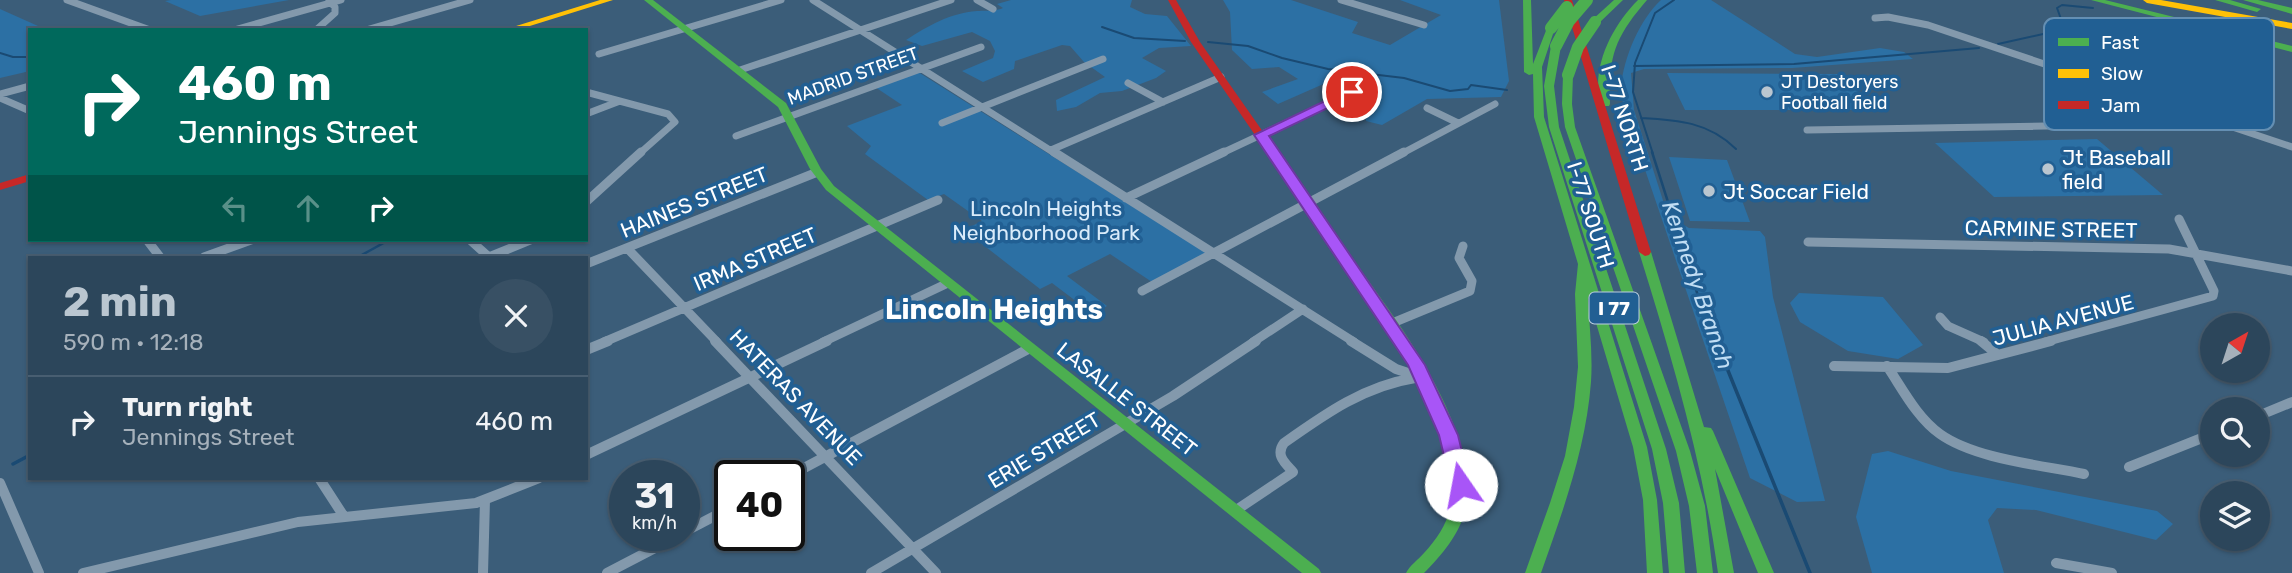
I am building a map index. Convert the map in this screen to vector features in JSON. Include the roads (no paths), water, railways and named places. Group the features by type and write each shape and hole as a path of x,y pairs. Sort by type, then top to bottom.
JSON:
{"main road":[{"path":"514,28 609,0"},
{"name":"LASALLE STREET","path":"648,0 772,96 790,115 815,173 876,226 1313,573"},
{"path":"1171,0 1177,13 1390,324 1423,378 1454,452 1460,496 1456,517 1445,540 1414,573"},
{"path":"1527,0 1530,42 1528,71 1536,83"},
{"name":"I-77 NORTH","path":"1568,0 1589,76 1688,391 1713,490 1726,573"},
{"name":"I-77 SOUTH","path":"1574,0 1552,28 1541,52 1536,83 1539,117 1644,463 1653,519 1655,573"},
{"name":"I 77","path":"1587,0 1569,21 1556,46 1549,77 1552,116 1659,449 1671,502 1677,573"},
{"name":"I 77","path":"1619,0 1595,22 1578,47 1568,75 1567,104 1574,141 1678,433 1697,506 1705,573"},
{"path":"1607,127 1603,79 1605,55 1617,28 1643,0"},
{"path":"2095,0 2169,18"},
{"path":"2139,0 2163,15 2175,18"},
{"path":"2147,0 2247,18"},
{"path":"2219,0 2292,18"},
{"path":"2247,0 2292,11"},
{"path":"2274,23 2292,26"},
{"path":"2274,43 2292,48"},
{"path":"2274,44 2292,48"},
{"path":"0,187 28,178"},
{"path":"1533,573 1564,488 1579,422 1585,368 1579,285 1584,262"},
{"path":"1688,391 1766,573"}],"street":[{"path":"67,0 144,28"},
{"path":"241,28 341,0"},
{"path":"373,28 470,0"},
{"path":"599,54 781,0"},
{"path":"813,0 1396,369 1423,378"},
{"path":"740,70 951,0"},
{"path":"976,0 993,9"},
{"path":"1341,0 1424,25"},
{"path":"318,28 335,13 330,1"},
{"path":"2163,15 2170,18"},
{"path":"1875,18 1888,17 1921,23 2044,64"},
{"name":"MADRID STREET","path":"736,136 981,47"},
{"path":"942,123 1103,59"},
{"path":"1051,150 1221,77"},
{"path":"1128,83 1163,102"},
{"path":"0,96 28,87"},
{"path":"1126,198 1352,92"},
{"path":"588,93 668,114 675,122 588,200"},
{"path":"0,96 28,110"},
{"path":"588,113 620,101"},
{"path":"1142,291 1495,104"},
{"path":"1427,108 1458,123"},
{"path":"1807,130 2044,126"},
{"path":"2242,130 2292,147"},
{"name":"HAINES STREET","path":"588,263 815,173"},
{"name":"IRMA STREET","path":"588,349 938,200"},
{"name":"JULIA AVENUE","path":"1834,366 1948,368 2208,299 2213,296 2214,291 2179,219"},
{"path":"149,242 159,256"},
{"path":"207,256 245,242"},
{"path":"472,242 488,256"},
{"path":"491,256 525,242"},
{"name":"CARMINE STREET","path":"1808,242 2154,249 2292,271"},
{"path":"1390,324 1468,294 1473,285 1460,262 1464,246"},
{"name":"HATERAS AVENUE","path":"627,248 936,573"},
{"path":"588,454 948,283"},
{"name":"ERIE STREET","path":"872,573 1125,424 1303,309"},
{"path":"1940,317 1948,326 1984,342 1998,355"},
{"path":"805,469 1030,348"},
{"path":"1887,366 1934,429 1950,440 2084,474"},
{"path":"1235,511 1293,472 1280,456 1280,448 1284,443 1352,398 1399,380 1423,378"},
{"path":"2270,411 2292,402"},
{"path":"2129,467 2200,439"},
{"path":"320,480 343,515"},
{"path":"83,573 266,528 343,515 457,506 485,500 534,480"},
{"path":"0,483 39,573"},
{"path":"484,573 485,500"},
{"path":"607,573 649,551"},
{"path":"2056,563 2112,573"}],"waterway":[{"name":"Kennedy Branch","path":"1635,66 1655,13 1674,0"},
{"path":"2061,18 2057,8 2062,5 2093,8"},
{"path":"1102,27 1134,38 1185,41"},
{"path":"1998,44 2044,34"},
{"path":"1208,42 1248,46 1282,58 1328,69 1404,78 1450,91 1468,89 1471,85 1507,90"},
{"path":"1635,66 1794,64 1979,48"},
{"path":"0,53 13,57 28,57"},
{"name":"Kennedy Branch","path":"1635,66 1633,92 1641,118"},
{"path":"1641,118 1692,124 1715,133 1736,149"},
{"name":"Kennedy Branch","path":"1641,118 1653,154"},
{"name":"Kennedy Branch","path":"1652,152 1700,302 1716,342"},
{"path":"360,256 385,242"},
{"name":"Kennedy Branch","path":"1716,341 1810,573"},
{"path":"13,464 28,456"}],"place":[{"name":"JT Destoryers Football field","path":"1767,92"},
{"name":"Jt Baseball field","path":"2048,169"},
{"name":"Jt Soccar Field","path":"1709,191"}],"district":[{"name":"Lincoln Heights","path":"994,309"}],"park label":[{"name":"Lincoln Heights Neighborhood Park","path":"1046,220"}]}
